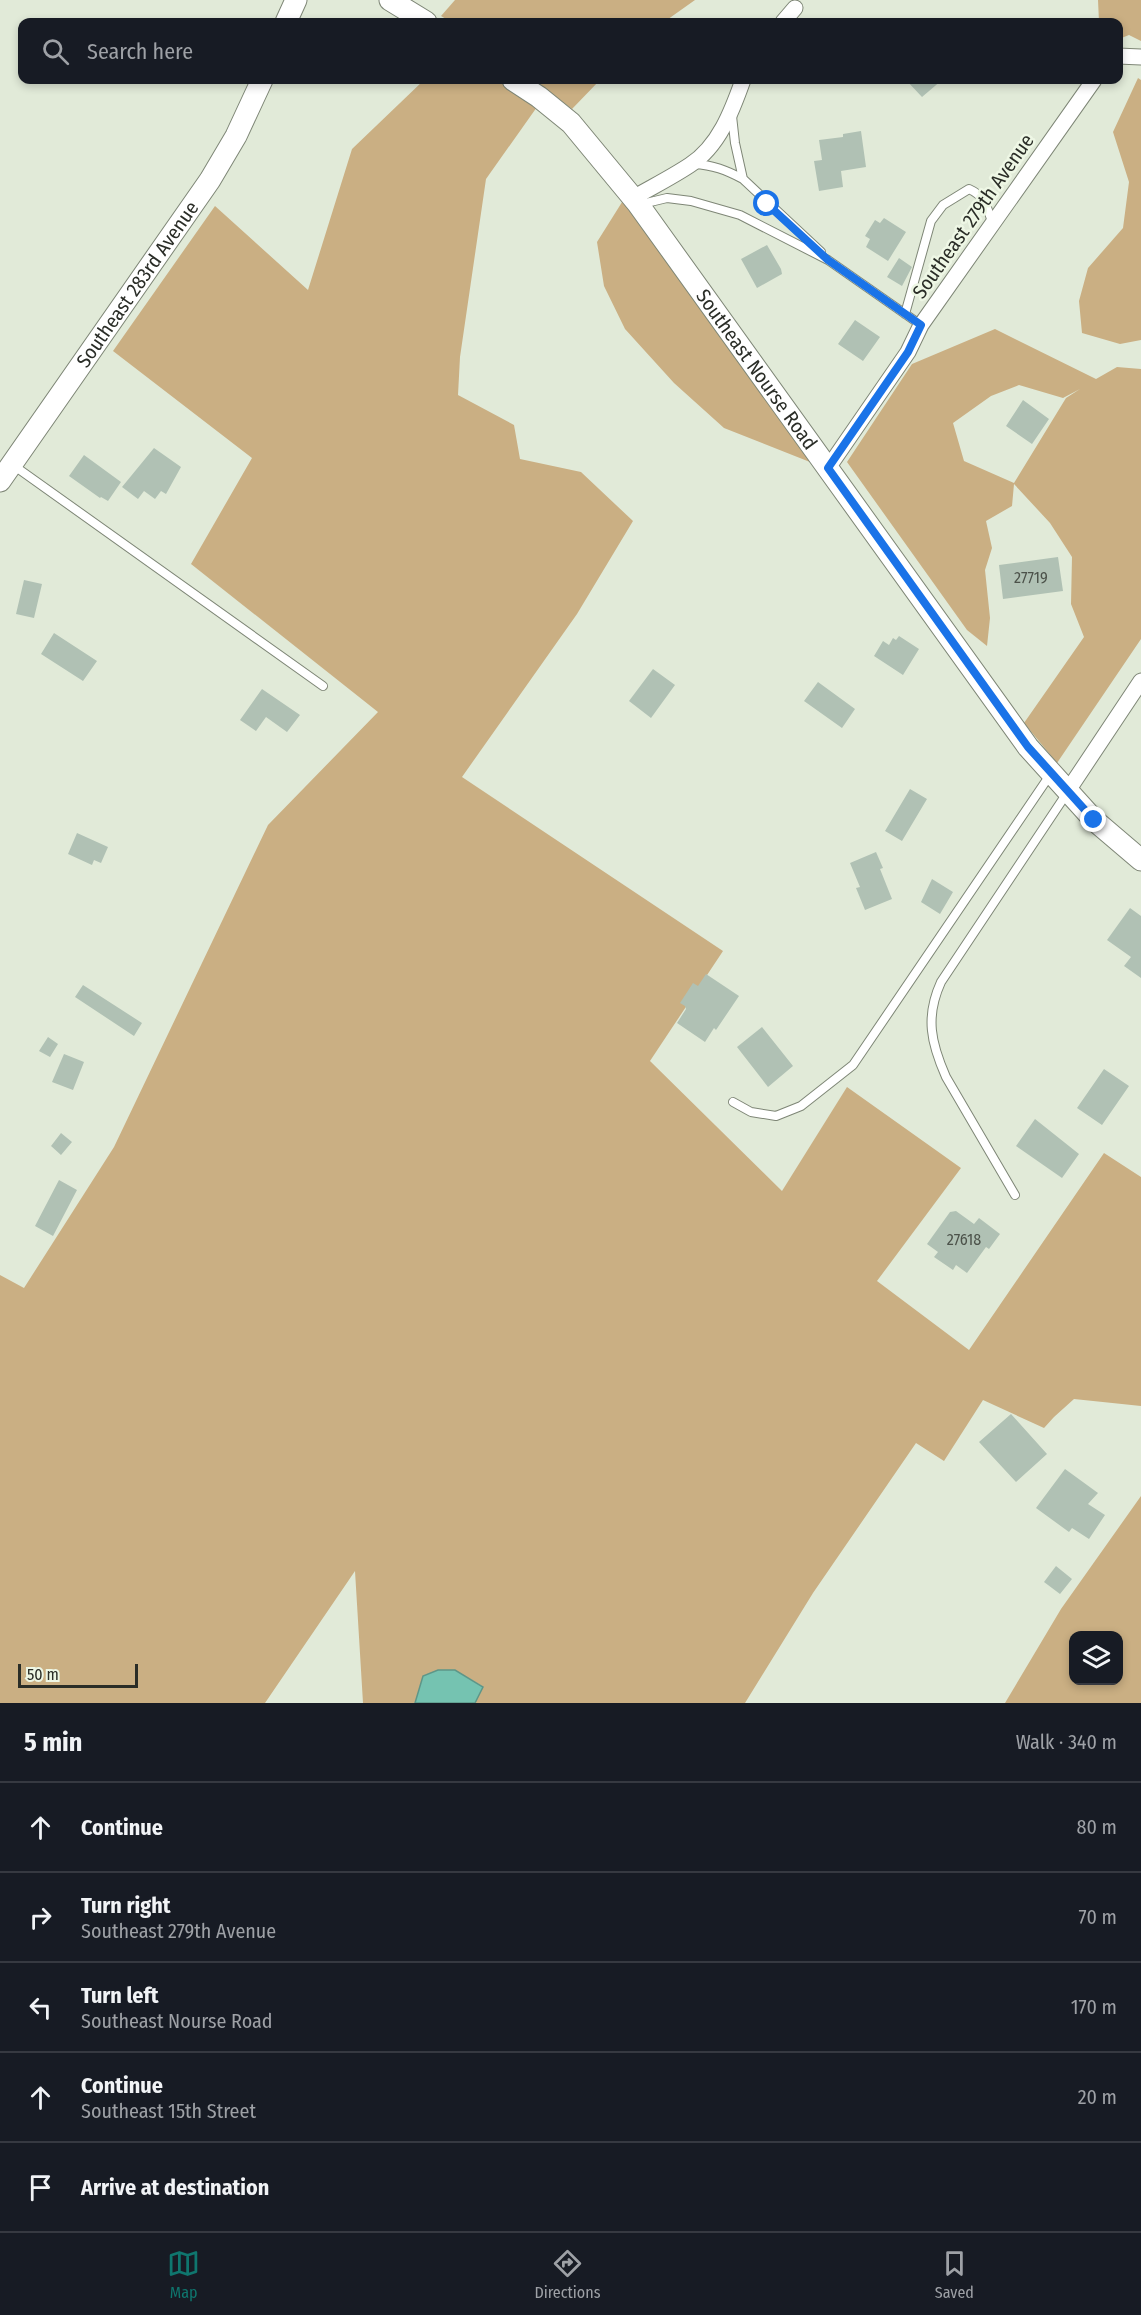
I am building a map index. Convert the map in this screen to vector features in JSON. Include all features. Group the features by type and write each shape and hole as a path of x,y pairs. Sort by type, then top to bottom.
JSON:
{"street":[{"path":"288,18 296,0"},
{"path":"390,0 419,18"},
{"path":"786,18 795,8"},
{"path":"1123,56 1141,57"},
{"name":"Southeast 283rd Avenue","path":"6,473 210,180 236,136 260,84"},
{"name":"Southeast Nourse Road","path":"519,84 570,123 636,201 1016,731 1050,773 1094,820 1141,860"},
{"path":"636,201 692,164 717,137 732,111 742,84"},
{"name":"Southeast 279th Avenue","path":"828,468 908,352 921,325 1091,84"},
{"path":"1067,792 1141,681"}],"lane":[{"path":"732,111 735,143 743,179"},
{"path":"692,164 725,169 743,179 828,260"},
{"path":"906,314 931,220 943,205 969,189 979,193 986,201 993,224"},
{"path":"636,201 668,198 714,206 740,215 828,260 921,325"},
{"path":"6,473 323,686"},
{"path":"733,1102 751,1112 776,1116 801,1106 854,1065 1050,773"},
{"path":"1015,1195 937,1058 930,1010 940,982 1067,792"}],"shaded area":[{"path":"455,0 695,0 670,18 444,18 441,16"},
{"path":"1098,0 1141,0 1141,41 1129,35 1123,37 1123,18 1099,18"},
{"path":"1138,78 1141,80 1141,340 1120,344 1082,333 1079,301 1088,268 1123,228 1129,182 1113,132"},
{"path":"420,84 505,84 537,107 486,179 460,357 458,395 514,425 520,459 581,472 633,521 577,614 462,777 723,951 650,1061 782,1191 847,1087 961,1168 877,1281 969,1350 1104,1153 1141,1177 1141,1406 1074,1399 1044,1428 983,1400 944,1461 916,1443 813,1593 745,1703 475,1703 482,1686 460,1674 440,1671 423,1676 415,1703 363,1703 355,1571 265,1703 0,1703 0,1275 24,1288 114,1147 268,825 378,712 191,564 252,458 113,351 215,206 308,290 352,149"},
{"path":"538,84 596,84 572,109"},
{"path":"624,199 815,464 724,428 674,383 625,329 604,286 597,242"},
{"path":"995,329 1096,379 1117,367 1141,369 1141,639 1057,763 1024,723 1084,637 1071,604 1072,557 1050,523 1014,484 1012,506 986,521 992,548 985,570 990,618 987,646 967,630 847,462 912,364","holes":["1019,385 1063,398 1080,389 1066,398 1014,483 964,461 953,423 991,396"]},
{"path":"1141,1496 1141,1703 1005,1703 1061,1609"}],"water":[{"path":"438,1670 455,1670 483,1687 475,1703 415,1703 423,1676"}],"building":[{"path":"910,84 937,84 922,97"},
{"path":"861,131 866,167 841,171 843,187 819,191 814,161 822,160 819,140 843,137 843,134"},
{"path":"884,218 906,232 888,261 866,247 870,239 865,236 875,220 880,223"},
{"path":"767,245 782,274 757,288 741,259"},
{"path":"899,258 912,267 902,286 887,277"},
{"path":"855,320 880,337 863,361 838,344"},
{"path":"1023,400 1049,419 1032,444 1006,426"},
{"path":"154,448 181,467 166,494 161,491 155,499 144,491 138,499 122,487"},
{"path":"84,455 121,482 108,501 69,476"},
{"path":"1058,557 1063,591 1003,599 999,565"},
{"path":"24,580 42,584 34,618 16,614"},
{"path":"54,633 97,661 83,681 41,654"},
{"path":"899,636 919,649 903,675 874,656 883,641 889,645 893,638 896,640"},
{"path":"653,669 675,685 651,718 629,701"},
{"path":"818,682 855,709 842,728 804,701"},
{"path":"262,689 300,715 287,732 266,717 256,731 240,720"},
{"path":"910,789 927,799 902,841 885,831"},
{"path":"77,833 108,847 101,863 94,860 92,865 68,854"},
{"path":"876,852 892,899 865,910 856,888 860,887 850,863"},
{"path":"932,879 953,892 940,914 921,902"},
{"path":"1130,908 1141,916 1141,978 1124,966 1131,957 1107,940"},
{"path":"706,974 739,996 705,1042 677,1023 686,1009 680,1003 693,983 698,986"},
{"path":"83,985 142,1023 134,1036 75,997"},
{"path":"762,1027 793,1066 768,1087 737,1047"},
{"path":"48,1037 58,1044 50,1057 39,1051"},
{"path":"64,1054 84,1062 73,1090 52,1082"},
{"path":"1104,1069 1129,1086 1102,1125 1077,1108"},
{"path":"1035,1119 1079,1154 1062,1178 1016,1146"},
{"path":"61,1133 72,1142 61,1155 51,1146"},
{"path":"59,1180 77,1190 53,1236 35,1226"},
{"path":"956,1211 974,1224 979,1218 1000,1234 989,1249 986,1247 967,1273 956,1265 953,1270 934,1257 938,1252 927,1244 950,1212"},
{"path":"1011,1414 1047,1454 1016,1482 979,1442"},
{"path":"1065,1469 1098,1493 1088,1504 1105,1515 1089,1539 1072,1528 1069,1532 1036,1508"},
{"path":"1056,1566 1072,1579 1060,1594 1044,1582"}],"route":[{"path":"767,204 828,260 921,325 908,352 828,468 1028,747 1094,820"}]}
